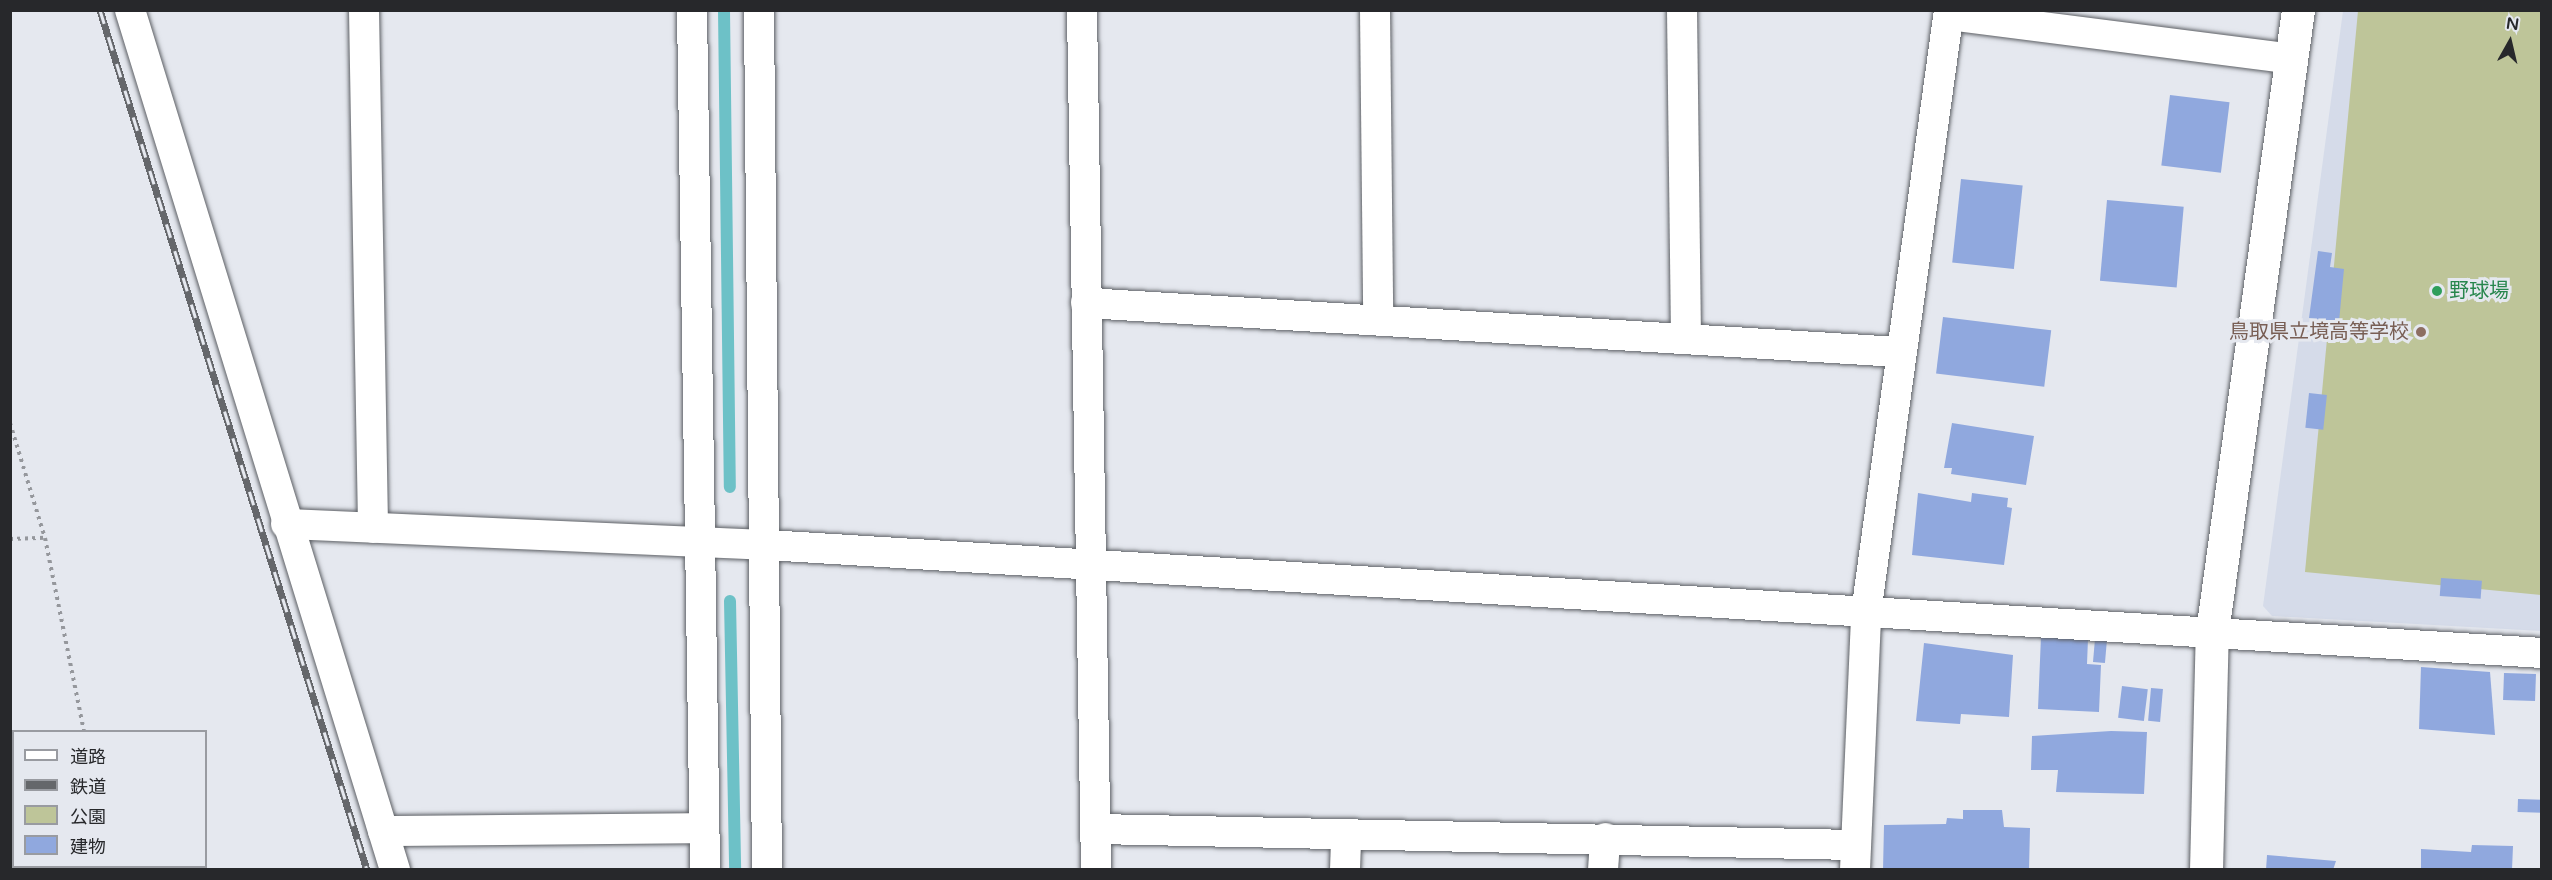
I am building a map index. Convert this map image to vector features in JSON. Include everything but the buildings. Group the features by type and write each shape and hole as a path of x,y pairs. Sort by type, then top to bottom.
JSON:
{"street":[{"path":"130,10 286,524 395,870"},
{"path":"364,10 373,528"},
{"path":"692,10 705,870"},
{"path":"759,10 767,545 767,870"},
{"path":"1082,10 1087,566 1096,870"},
{"path":"1375,10 1378,320"},
{"path":"1682,10 1686,336"},
{"path":"2206,870 2212,632 2298,10"},
{"path":"1096,829 1605,838 1855,857 1866,613 1899,352 1949,13 2291,58"},
{"path":"1086,303 1686,336 1899,352"},
{"path":"286,524 700,545 767,545 2541,653"},
{"path":"382,831 703,828"},
{"path":"1345,870 1346,835"},
{"path":"1603,870 1605,838"}],"path":[{"path":"10,423 45,538 84,730"},
{"path":"10,539 45,538"}],"shaded area":[{"name":"野球場","path":"2343,11 2541,11 2541,631 2272,616 2263,606"}],"green space":[{"name":"野球場","path":"2358,11 2541,11 2541,595 2305,572"}],"waterway":[{"path":"724,10 730,487"},
{"path":"730,601 735,870"}],"railway":[{"path":"100,10 367,870"}],"place":[{"name":"野球場","path":"2437,291"},
{"name":"鳥取県立境高等学校","path":"2421,332"}]}
